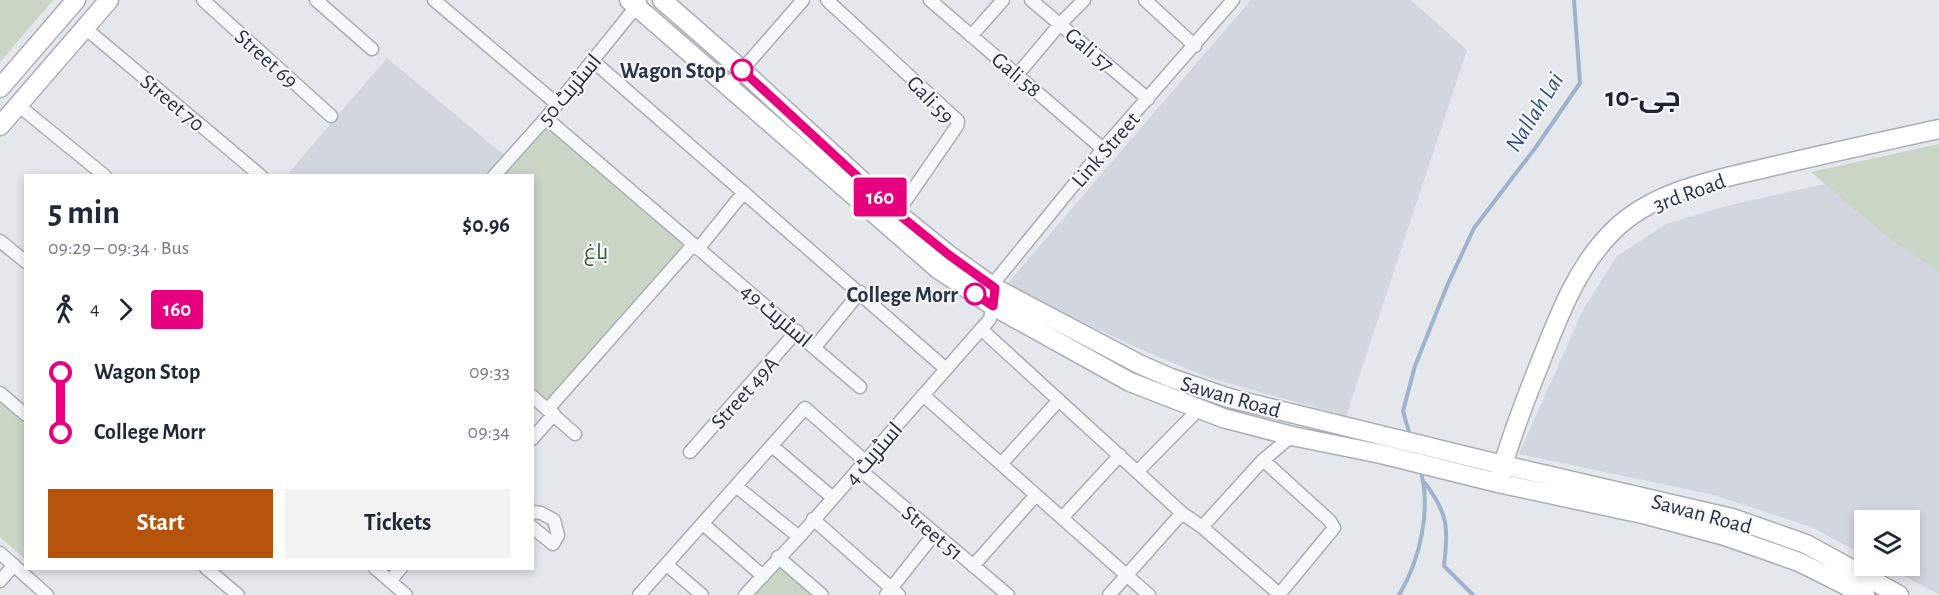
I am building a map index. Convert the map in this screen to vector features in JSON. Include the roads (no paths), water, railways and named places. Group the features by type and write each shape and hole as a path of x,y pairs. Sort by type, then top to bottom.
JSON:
{"main road":[{"path":"0,88 76,0"},
{"path":"0,126 109,0"},
{"name":"Sawan Road","path":"662,0 742,70 897,213 949,255 994,297 1130,382 1223,418 1292,436 1732,518 1806,544 1899,595"},
{"name":"Sawan Road","path":"636,2 728,86 939,269 994,297 1171,378 1228,398 1351,428 1501,474 1725,536 1799,562 1865,595"},
{"name":"3rd Road","path":"1501,474 1521,411 1560,313 1575,284 1612,232 1641,210 1666,197 1743,174 1939,129"}],"street":[{"name":"Street 69","path":"204,0 331,116"},
{"path":"316,0 372,49"},
{"path":"434,0 557,104"},
{"path":"728,86 803,0"},
{"name":"Gali 59","path":"827,0 958,121 957,126 897,213"},
{"name":"Gali 58","path":"930,0 1103,149"},
{"path":"971,36 1003,0"},
{"name":"Gali 57","path":"1031,0 1149,99"},
{"path":"1018,74 1060,24 1084,0"},
{"path":"1145,0 1195,46"},
{"name":"Link Street","path":"994,297 997,279 1103,149 1233,0"},
{"name":"اسٹریٹ 50","path":"496,174 593,61 636,2"},
{"name":"Street 70","path":"85,28 259,174"},
{"path":"593,61 946,369"},
{"path":"18,105 103,174"},
{"name":"اسٹریٹ 49","path":"546,118 860,387"},
{"path":"534,436 551,412 744,192"},
{"path":"0,241 24,260"},
{"path":"815,347 860,292"},
{"name":"اسٹریٹ 4","path":"745,595 799,537 990,319 994,297"},
{"path":"981,329 1182,513 1202,527 1274,592 1278,593 1334,528 1330,521 1263,460"},
{"name":"Street 49A","path":"690,452 797,331"},
{"path":"0,393 24,413"},
{"path":"923,395 1149,595"},
{"path":"534,398 575,434"},
{"path":"1001,464 1059,400"},
{"name":"Street 51","path":"772,446 805,408 934,533 1003,594"},
{"path":"1138,471 1198,409"},
{"path":"1202,527 1263,460 1292,436"},
{"path":"639,595 772,446 833,498"},
{"path":"1062,518 1120,455"},
{"path":"737,487 799,537"},
{"path":"973,566 1036,495"},
{"path":"534,512 541,513 554,520 558,535 554,544 534,529"},
{"path":"1109,595 1182,513"},
{"path":"813,519 892,593 934,533"},
{"path":"703,524 763,576"},
{"path":"0,553 47,595"},
{"path":"778,557 822,595"},
{"path":"0,581 14,565"},
{"path":"667,565 702,595"},
{"path":"208,570 238,595"},
{"path":"377,570 406,595"},
{"path":"390,581 399,570"}],"waterway":[{"name":"Nallah Lai","path":"1410,436 1403,411 1415,366 1447,286 1474,228 1536,147 1580,83 1574,0"},
{"path":"1399,595 1413,566 1422,534 1425,501 1420,469"},
{"path":"1425,483 1443,513 1446,531 1444,566 1473,595"}],"place":[{"name":"Wagon Stop","path":"742,70"},
{"name":"College Morr","path":"975,294"}],"district":[{"name":"جی-10","path":"1643,96"}],"park label":[{"name":"باغ","path":"596,251"}]}
